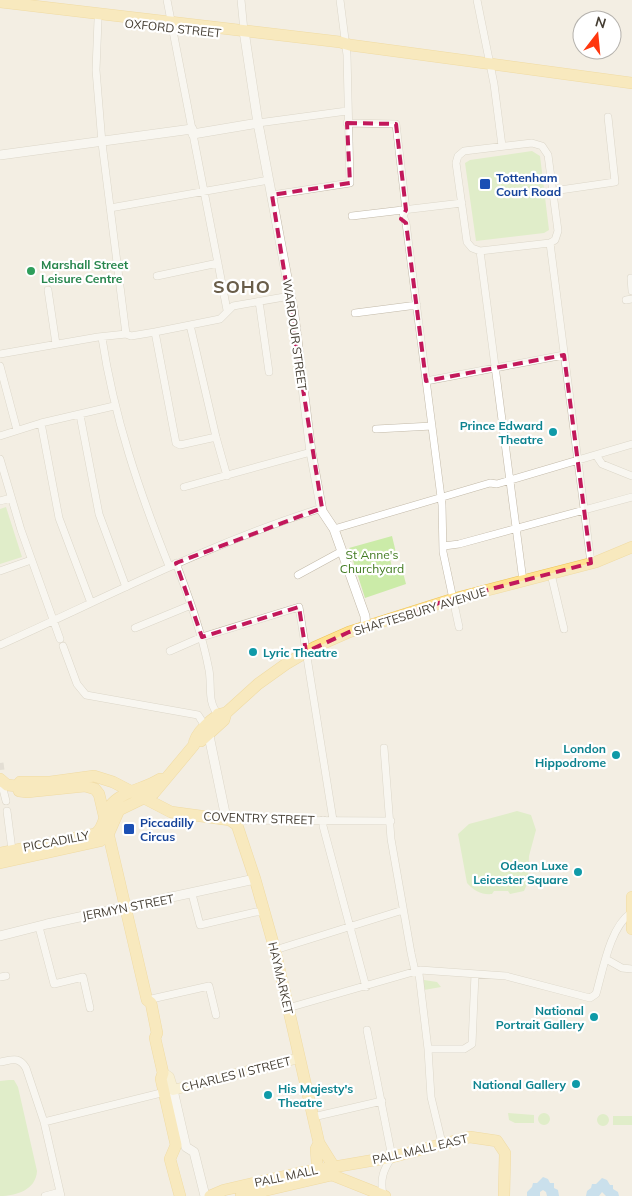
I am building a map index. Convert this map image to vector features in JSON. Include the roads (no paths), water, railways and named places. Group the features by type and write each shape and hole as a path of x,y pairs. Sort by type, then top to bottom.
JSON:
{"main road":[{"name":"OXFORD STREET","path":"0,2 45,4 171,25 340,48 345,45 491,66 632,83"},
{"name":"OXFORD STREET","path":"0,9 98,20 171,25"},
{"name":"SHAFTESBURY AVENUE","path":"142,798 154,793 194,745 194,739 207,730 222,714 258,684 306,652 349,632 453,599 591,563 632,547"},
{"name":"SHAFTESBURY AVENUE","path":"132,792 149,786 168,775"},
{"name":"COVENTRY STREET","path":"4,782 50,782 94,776 113,782 171,812 230,820"},
{"path":"4,782 19,791 26,792 88,786 97,792 102,803 147,1000 151,1004 158,1033 155,1038 163,1073 162,1079 169,1091 181,1149 170,1159 180,1196"},
{"path":"105,819 108,808 114,802 132,792"},
{"path":"108,835 119,810 142,798"},
{"name":"PICCADILLY","path":"0,852 95,834 102,828 105,819"},
{"name":"HAYMARKET","path":"230,820 239,828 256,879 275,950 319,1143 334,1167"},
{"name":"PICCADILLY","path":"0,864 95,843 108,835"},
{"path":"632,897 632,929"},
{"name":"CHARLES II STREET","path":"169,1091 299,1058"},
{"name":"PALL MALL EAST","path":"334,1167 392,1157 442,1143 480,1137 495,1140 502,1146 505,1161 504,1196"},
{"name":"HAYMARKET","path":"318,1173 316,1150 319,1143"},
{"name":"PALL MALL","path":"241,1196 334,1167"},
{"path":"318,1173 337,1176 384,1196"},
{"name":"PALL MALL","path":"210,1196 224,1190 318,1173"}],"street":[{"path":"167,0 227,310"},
{"path":"241,0 245,34"},
{"path":"272,195 350,183 348,123 344,111 348,60 340,0"},
{"path":"477,0 491,66 502,146"},
{"path":"98,20 96,70 102,143 126,334"},
{"name":"WARDOUR STREET","path":"245,34 258,123 290,296 311,452 322,508 334,529 365,616 366,627"},
{"path":"0,155 192,132 344,111"},
{"path":"553,191 615,182 608,117"},
{"path":"348,123 396,124 406,210 403,216 406,223 441,498 443,552 458,627"},
{"path":"532,142 542,146 548,155 558,231 555,240 550,243 480,251 472,248 467,242 456,163 458,156 464,151 502,146 532,142"},
{"path":"110,208 269,180"},
{"path":"352,216 462,203"},
{"path":"550,243 591,563"},
{"path":"480,251 508,481 523,581"},
{"path":"157,276 218,264"},
{"path":"632,278 632,291"},
{"path":"48,290 56,344"},
{"path":"0,354 126,334 131,336 220,319 233,306 290,296"},
{"path":"259,301 269,372"},
{"path":"355,313 417,305"},
{"path":"190,325 227,476"},
{"path":"155,332 176,443 180,445 216,437"},
{"path":"102,338 114,406 145,506 191,605 202,637 211,678 211,705 222,714"},
{"path":"426,381 564,355"},
{"path":"0,366 17,430"},
{"path":"0,436 41,423 114,406"},
{"path":"80,415 100,514 126,587"},
{"path":"41,423 59,518 91,603"},
{"path":"376,429 432,426"},
{"path":"334,529 490,483 497,484 577,462 632,444"},
{"path":"184,487 311,452"},
{"path":"596,455 602,464 632,476"},
{"path":"0,460 31,560 77,684 83,692 90,696 198,715 207,730 225,813 230,820"},
{"path":"444,546 460,544 632,497"},
{"path":"0,501 11,498"},
{"path":"0,645 172,564 277,522 322,508"},
{"path":"298,575 342,551"},
{"path":"0,571 31,560"},
{"path":"551,574 564,629"},
{"path":"136,628 191,605"},
{"path":"170,650 202,637 299,607 333,820"},
{"path":"384,748 391,839 415,971 419,974 428,1049 431,1097 442,1143"},
{"path":"4,782 6,800"},
{"path":"7,811 12,850"},
{"name":"COVENTRY STREET","path":"230,820 391,821"},
{"path":"324,820 327,843 366,987"},
{"name":"JERMYN STREET","path":"0,936 256,879"},
{"path":"192,894 200,925 256,912 265,912"},
{"path":"275,950 403,910"},
{"path":"288,1008 366,987 415,971 512,977 590,998 596,994 606,959 622,919 631,913"},
{"path":"39,926 54,984 83,977 90,1008"},
{"path":"606,959 622,968 632,969"},
{"path":"428,1049 464,1049 472,1044 475,974"},
{"path":"147,1000 209,986 216,1015"},
{"path":"367,1030 392,1157 383,1171 381,1184 384,1196"},
{"path":"0,1062 18,1059 22,1061 44,1122 60,1194 45,1196"},
{"name":"CHARLES II STREET","path":"44,1122 169,1091"},
{"path":"313,1117 382,1101"},
{"path":"181,1149 194,1152 205,1196"}],"water":[{"path":"543,1177 548,1179 550,1183 554,1183 554,1188 558,1190 559,1196 547,1196 543,1190 540,1192 540,1196 527,1196 527,1192 533,1183 537,1183"},
{"path":"602,1178 607,1180 610,1185 613,1185 613,1189 618,1192 619,1196 606,1196 602,1192 599,1196 586,1196 592,1184 596,1184"}],"tunnel":[{"path":"0,763 1,770"}],"place":[{"name":"Tottenham Court Road","path":"485,184"},
{"name":"Marshall Street Leisure Centre","path":"31,271"},
{"name":"Prince Edward Theatre","path":"553,432"},
{"name":"Lyric Theatre","path":"253,652"},
{"name":"London Hippodrome","path":"616,755"},
{"name":"Piccadilly Circus","path":"129,829"},
{"name":"Odeon Luxe Leicester Square","path":"578,872"},
{"name":"National Portrait Gallery","path":"594,1017"},
{"name":"National Gallery","path":"576,1084"},
{"name":"His Majesty's Theatre","path":"268,1095"}],"district":[{"name":"SOHO","path":"242,286"}],"park label":[{"name":"St Anne's Churchyard","path":"372,561"}]}
